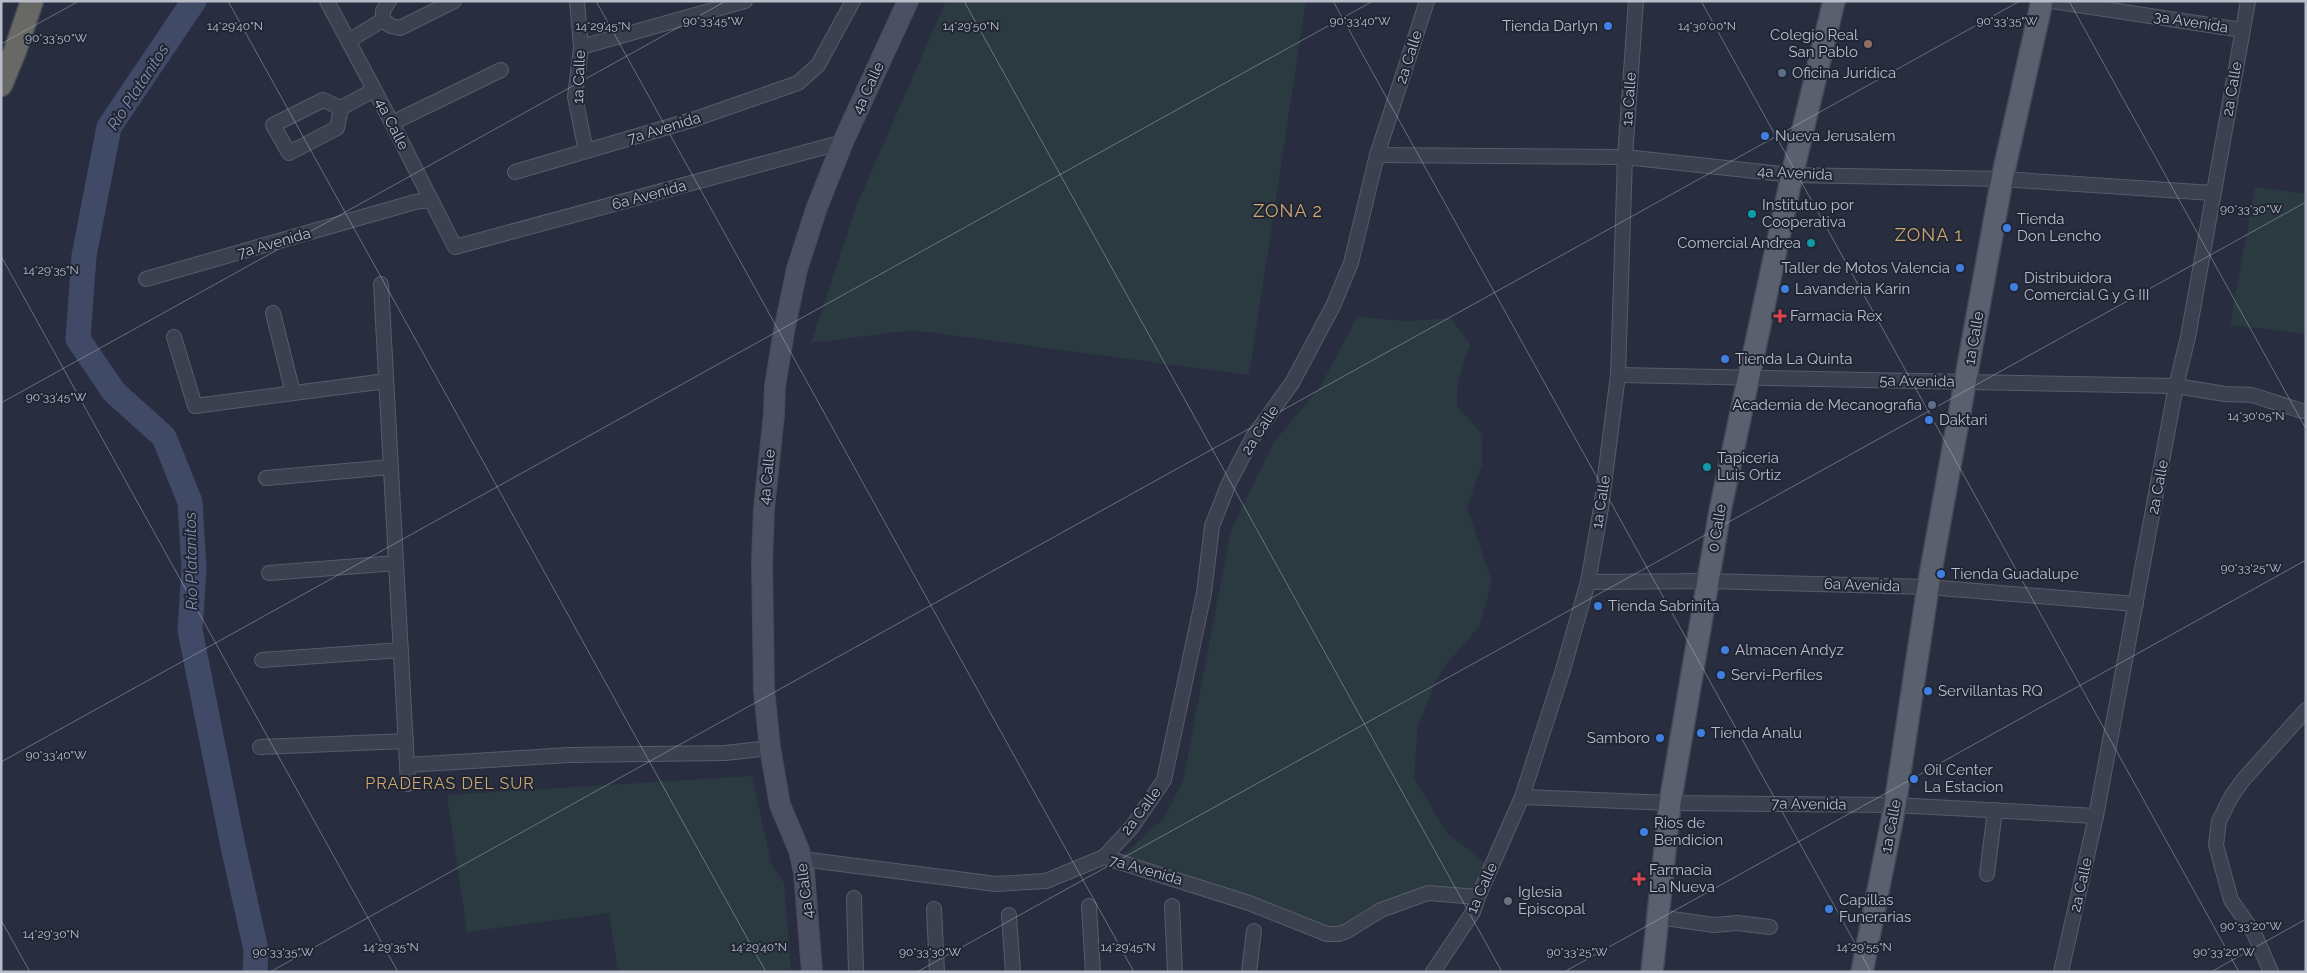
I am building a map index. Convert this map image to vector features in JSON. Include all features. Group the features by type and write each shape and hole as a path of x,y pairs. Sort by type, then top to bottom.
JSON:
{"highway":[{"path":"1,49 16,1"},
{"path":"1,85 32,1"}],"main road":[{"name":"4a Calle","path":"812,972 806,886 802,859 781,810 770,748 762,624 764,509 775,386 797,269 817,207 843,142 908,1"},
{"name":"0 Calle","path":"1652,972 1670,803 1720,511 1792,175 1834,1"},
{"name":"1a Calle","path":"1862,972 1895,805 1928,587 2002,178 2042,1"}],"street":[{"name":"4a Calle","path":"327,1 455,247"},
{"path":"383,20 383,10 389,1"},
{"path":"383,20 391,26 400,28 454,1"},
{"name":"1a Calle","path":"577,1 581,47 575,97 586,151"},
{"path":"581,47 745,1"},
{"name":"7a Avenida","path":"515,172 695,119 798,83 810,75 818,65 853,1"},
{"name":"2a Calle","path":"1104,857 1132,827 1164,780 1204,592 1212,526 1229,483 1253,437 1292,383 1333,306 1351,263 1377,155 1427,1"},
{"name":"1a Calle","path":"1434,972 1473,912 1522,798 1562,673 1588,582 1601,508 1618,375 1625,157 1636,1"},
{"name":"3a Avenida","path":"2052,1 2242,30"},
{"name":"2a Calle","path":"2061,972 2096,816 2176,386 2188,337 2248,1"},
{"path":"348,41 383,20"},
{"path":"392,123 500,70"},
{"path":"341,108 374,90"},
{"path":"323,100 341,108 337,128 289,153 273,125 323,100"},
{"name":"6a Avenida","path":"455,247 843,142"},
{"name":"4a Avenida","path":"1377,155 1625,157 1792,175 2002,178 2214,193"},
{"name":"7a Avenida","path":"146,279 415,202 430,200"},
{"path":"381,284 408,784"},
{"path":"273,313 293,393"},
{"path":"174,337 196,406 386,381"},
{"name":"5a Avenida","path":"1618,375 2176,386 2226,394 2252,395 2302,410"},
{"path":"266,478 391,467"},
{"path":"269,573 396,563"},
{"name":"6a Avenida","path":"1588,582 1708,581 1928,587 2136,604"},
{"path":"262,660 400,650"},
{"path":"2271,972 2254,933 2231,900 2216,845 2218,821 2230,797 2243,780 2306,710"},
{"path":"260,747 406,741"},
{"path":"407,764 569,754 726,753 770,748"},
{"name":"7a Avenida","path":"1522,798 1670,803 1895,805 2096,816"},
{"path":"1988,874 1995,810"},
{"name":"7a Avenida","path":"802,859 996,884 1046,881 1104,857 1249,903 1327,934 1338,934 1347,931 1381,910 1428,893 1478,897"},
{"path":"854,898 856,972"},
{"path":"1089,906 1093,972"},
{"path":"1172,906 1174,972"},
{"path":"934,909 937,972"},
{"path":"1009,915 1013,972"},
{"path":"1658,917 1714,925 1737,924 1770,927"},
{"path":"1249,972 1254,931"}],"shaded area":[{"path":"946,1 1306,1 1249,375 912,330 811,343 857,204"},
{"path":"2255,187 2306,194 2306,334 2230,325"},
{"path":"1357,317 1407,321 1451,318 1470,344 1458,381 1457,406 1482,434 1482,465 1467,507 1492,582 1480,625 1441,671 1418,725 1414,778 1447,833 1485,863 1470,894 1429,892 1333,931 1257,899 1158,865 1119,859 1164,818 1183,781 1231,530 1274,442 1320,387"},
{"path":"752,776 771,863 784,883 791,972 618,972 609,913 467,932 447,795"}],"waterway":[{"name":"Río Platanitos","path":"194,1 109,127 84,256 78,339 114,392 164,437 190,502 194,568 190,630 233,846 256,950 255,972"}],"place":[{"name":"Tienda Darlyn","path":"1608,26"},
{"name":"Colegio Real San Pablo","path":"1868,44"},
{"name":"Oficina Juridica","path":"1782,73"},
{"name":"Nueva Jerusalem","path":"1765,136"},
{"name":"Institutuo por Cooperativa","path":"1752,214"},
{"name":"Tienda Don Lencho","path":"2007,228"},
{"name":"Comercial Andrea","path":"1811,243"},
{"name":"Taller de Motos Valencia","path":"1960,268"},
{"name":"Distribuidora Comercial G y G III","path":"2014,287"},
{"name":"Lavanderia Karin","path":"1785,289"},
{"name":"Farmacia Rex","path":"1780,316"},
{"name":"Tienda La Quinta","path":"1725,359"},
{"name":"Academia de Mecanografia","path":"1932,405"},
{"name":"Daktari","path":"1929,420"},
{"name":"Tapiceria Luis Ortiz","path":"1707,467"},
{"name":"Tienda Guadalupe","path":"1941,574"},
{"name":"Tienda Sabrinita","path":"1598,606"},
{"name":"Almacen Andyz","path":"1725,650"},
{"name":"Servi-Perfiles","path":"1721,675"},
{"name":"Servillantas RQ","path":"1928,691"},
{"name":"Tienda Analu","path":"1701,733"},
{"name":"Samboro","path":"1660,738"},
{"name":"Oil Center La Estacion","path":"1914,779"},
{"name":"Rios de Bendicion","path":"1644,832"},
{"name":"Farmacia La Nueva","path":"1639,879"},
{"name":"Iglesia Episcopal","path":"1508,901"},
{"name":"Capillas Funerarias","path":"1829,909"}],"district":[{"name":"ZONA 2","path":"1288,210"},
{"name":"ZONA 1","path":"1929,234"},
{"name":"PRADERAS DEL SUR","path":"450,783"}]}
